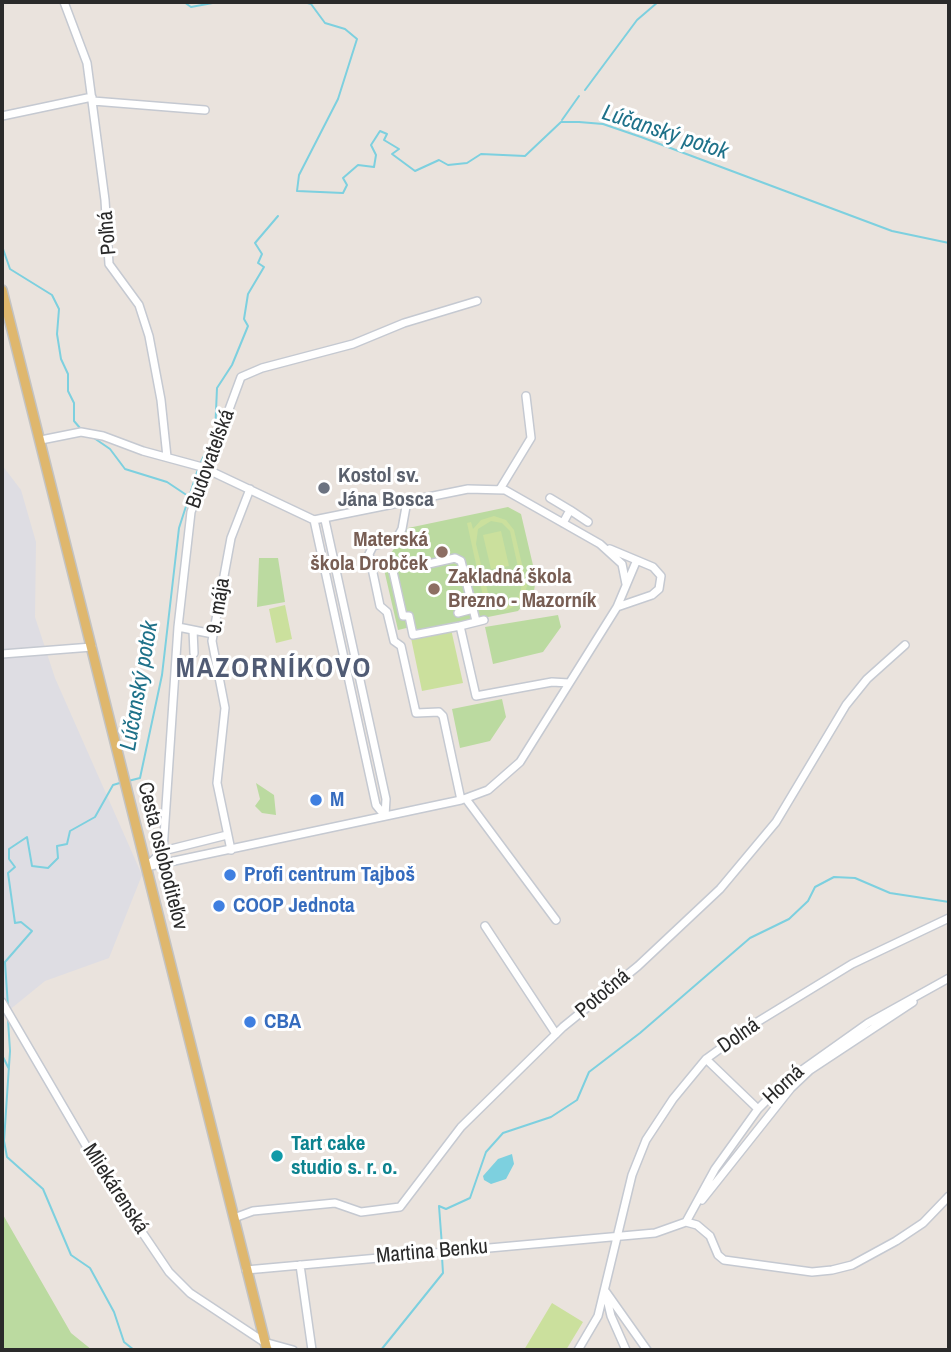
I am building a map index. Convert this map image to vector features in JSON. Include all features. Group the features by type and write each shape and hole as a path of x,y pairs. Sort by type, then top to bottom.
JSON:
{"main road":[{"name":"Cesta osloboditeľov","path":"2,290 265,1346"}],"street":[{"name":"Poľná","path":"64,2 87,63 109,264 139,305 149,336 161,400 167,457"},
{"path":"2,116 92,99 205,110"},
{"name":"Budovateľská","path":"163,850 176,690 178,627 191,512 201,467 241,377 262,368 353,344 404,323 477,301"},
{"path":"500,489 531,438 526,396"},
{"path":"41,440 80,432 103,436 201,467 314,520 325,520 468,489 500,489 600,544 636,562 653,567 660,576 659,589 652,595 617,607"},
{"name":"9. mája","path":"231,850 217,783 225,708 214,634 231,538 250,489"},
{"path":"550,498 588,522"},
{"path":"407,501 402,529 396,540 373,546 369,554 380,606 387,612 394,641 401,646 415,713 439,712 443,716 463,800 556,920"},
{"path":"563,523 570,510"},
{"path":"314,520 376,801 386,817"},
{"path":"325,520 386,799 386,817"},
{"path":"600,544 622,564 626,584"},
{"path":"392,568 403,616 409,616 413,635 480,621 473,609 461,561 455,558 424,565"},
{"path":"146,867 463,800 488,790 513,770 617,607 636,562"},
{"path":"458,612 473,609"},
{"path":"460,626 476,696 552,682 569,683"},
{"path":"178,627 214,634"},
{"path":"193,630 194,653"},
{"name":"Potočná","path":"234,1218 253,1210 335,1203 361,1212 400,1207 461,1127 556,1034 638,966 720,889 776,822 846,705 867,679 905,645"},
{"path":"2,654 92,647"},
{"path":"146,867 163,850 227,835"},
{"name":"Dolná","path":"578,1350 593,1328 606,1292 632,1175 646,1140 673,1099 706,1059 754,1024 852,964 949,918"},
{"path":"485,926 556,1034"},
{"name":"Horná","path":"686,1222 791,1088 810,1070 949,978"},
{"name":"Horná","path":"692,1213 715,1169 758,1109 809,1062 868,1023 916,999"},
{"name":"Mliekárenská","path":"2,1003 102,1173 169,1272 190,1293 265,1346 293,1350"},
{"path":"706,1059 758,1109"},
{"path":"617,1235 655,1233 686,1222 697,1225 709,1236 718,1255 724,1260 812,1272 832,1270 852,1265 897,1241 923,1223 949,1196"},
{"name":"Martina Benku","path":"246,1269 617,1235"},
{"path":"300,1265 312,1350"},
{"path":"606,1292 611,1316 626,1350"},
{"path":"606,1292 647,1350"}],"shaded area":[{"path":"2,465 21,490 36,542 35,617 55,678 142,875 109,958 45,981 2,1016"}],"green space":[{"path":"508,507 521,514 536,578 534,591 518,611 483,618 476,616 469,621 418,632 415,626 398,630 383,565 408,528"},
{"path":"494,516 506,520 514,530 527,586 522,602 507,610 489,604 490,609 486,610 467,523 471,522 473,529 481,520","holes":["491,521 502,523 510,531 522,585 518,599 509,605 498,604 489,597 476,544 478,529"]},
{"path":"501,531 509,566 491,569 483,535"},
{"path":"259,558 278,558 285,602 257,607"},
{"path":"285,605 292,639 276,643 269,609"},
{"path":"558,615 561,627 543,652 493,664 485,627"},
{"path":"451,629 463,683 422,691 411,638"},
{"path":"502,699 506,717 490,741 460,748 452,709"},
{"path":"256,783 274,795 276,815 262,813 255,806 260,799"},
{"path":"2,1213 71,1333 92,1350 2,1350"},
{"path":"552,1303 583,1322 566,1350 524,1350"}],"water":[{"path":"512,1154 514,1164 506,1179 491,1184 484,1180 483,1176 498,1159"}],"waterway":[{"path":"184,2 191,7 218,2"},
{"name":"Lúčanský potok","path":"304,2 311,4 325,23 345,29 357,39 338,99 299,175 297,191 343,193 347,185 343,178 358,165 374,167 376,155 371,145 380,131 387,134 384,140 399,149 392,154 415,171 439,160 448,165 467,163 481,154 525,156 561,122 579,122 603,124 641,137 892,231 949,243"},
{"path":"585,90 637,20 658,2"},
{"path":"562,120 579,96"},
{"name":"Lúčanský potok","path":"200,464 215,434 217,388 232,365 248,326 244,319 248,294 264,267 258,263 262,254 255,243 278,216"},
{"path":"2,246 10,269 52,295 59,309 57,334 61,359 68,374 68,391 74,403 74,421 80,428"},
{"path":"94,438 110,449 125,469 167,482 188,496"},
{"name":"Lúčanský potok","path":"128,781 140,778 162,675 179,528 198,469"},
{"name":"Lúčanský potok","path":"8,1007 5,962 32,931 21,922 15,923 8,873 15,867 9,859 9,849 27,837 32,866 48,868 58,858 57,846 67,844 70,831 95,817 113,785 123,782"},
{"path":"442,1246 439,1206 446,1209 470,1198 486,1152 503,1133 551,1117 577,1100 589,1072 640,1033 750,938 789,919 808,901 815,887 834,877 855,878 890,893 949,902"},
{"path":"8,1020 10,1051 4,1141 7,1157 43,1189 71,1255 90,1268 114,1312 124,1342 134,1350"},
{"name":"Lúčanský potok","path":"2,1055 9,1069"},
{"path":"381,1350 443,1273 442,1257"}],"place":[{"name":"Kostol sv. Jána Bosca","path":"324,488"},
{"name":"Materská škola Drobček","path":"442,552"},
{"name":"Zakladná škola Brezno - Mazorník","path":"434,589"},
{"name":"M","path":"316,800"},
{"name":"Profi centrum Tajboš","path":"230,875"},
{"name":"COOP Jednota","path":"219,906"},
{"name":"CBA","path":"250,1022"},
{"name":"Tart cake studio s. r. o.","path":"277,1156"}],"district":[{"name":"MAZORNÍKOVO","path":"274,669"}]}
